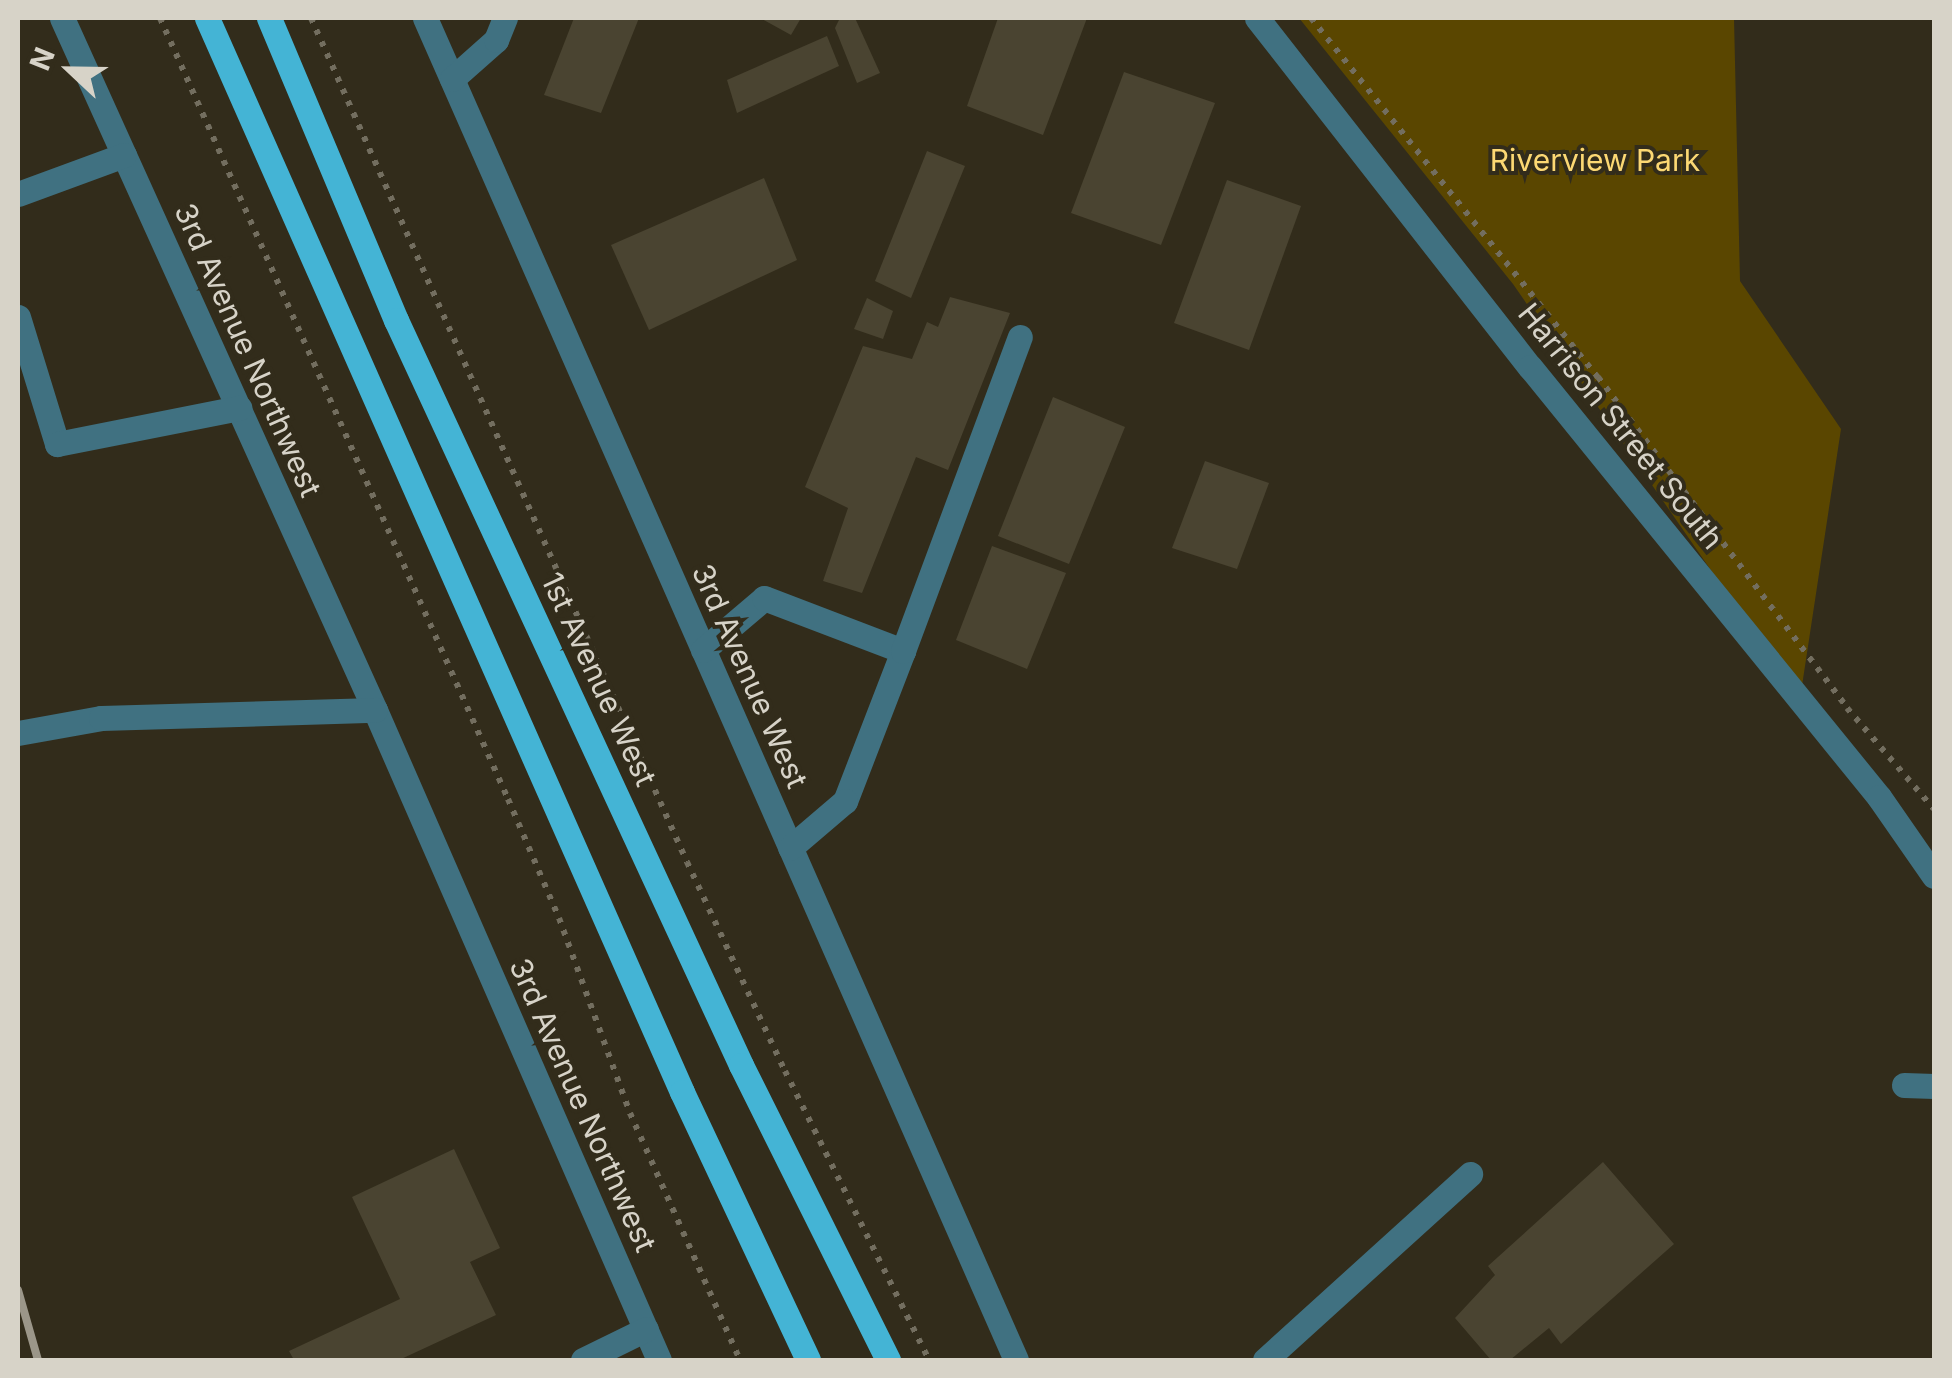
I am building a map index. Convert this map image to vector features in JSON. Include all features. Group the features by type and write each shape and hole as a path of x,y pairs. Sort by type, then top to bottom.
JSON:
{"main road":[{"path":"208,18 682,1092 808,1360"},
{"name":"1st Avenue West","path":"269,18 396,320 741,1065 888,1360"}],"street":[{"name":"3rd Avenue Northwest","path":"62,18 375,710 660,1360"},
{"name":"3rd Avenue West","path":"425,18 1016,1360"},
{"path":"452,79 496,40 505,18"},
{"name":"Harrison Street South","path":"1257,18 1530,367 1879,797 1934,876"},
{"path":"18,194 124,155"},
{"path":"18,317 28,382 57,444 239,408"},
{"path":"790,848 845,801 1020,338"},
{"path":"704,650 764,598 903,651"},
{"path":"18,733 101,718 375,710"},
{"path":"1904,1084 1934,1086"},
{"path":"1265,1360 1470,1174"},
{"path":"583,1360 646,1329"}],"path":[{"path":"160,18 508,799 559,918 630,1112 740,1360"},
{"path":"312,18 687,862 785,1071 929,1360"},
{"path":"1311,18 1598,377 1848,708 1934,810"}],"green space":[{"name":"Riverview Park","path":"1299,18 1734,18 1740,281 1841,429 1800,699 1513,284"}],"building":[{"path":"574,18 639,18 601,113 544,95"},
{"path":"760,18 801,18 791,35"},
{"path":"840,18 855,18 880,73 857,83 835,28"},
{"path":"998,18 1087,18 1043,135 967,106"},
{"path":"827,36 839,66 737,113 727,80"},
{"path":"1124,72 1215,103 1161,245 1071,213"},
{"path":"927,151 965,166 911,298 875,281"},
{"path":"764,178 797,260 649,330 611,245"},
{"path":"1227,180 1301,206 1249,350 1174,323"},
{"path":"950,297 1010,313 948,470 916,457 862,593 823,581 848,508 805,487 863,346 912,359 927,322 938,327"},
{"path":"867,298 893,311 883,339 854,329"},
{"path":"1053,397 1125,427 1069,564 998,536"},
{"path":"1205,461 1269,483 1237,569 1172,548"},
{"path":"992,546 1066,573 1027,669 956,640"},
{"path":"454,1149 500,1248 470,1262 496,1315 399,1360 294,1360 289,1351 400,1299 352,1197"},
{"path":"1603,1162 1674,1244 1561,1344 1549,1328 1510,1360 1491,1360 1455,1318 1495,1275 1488,1266"}],"railway":[{"path":"18,1290 38,1360"}]}
